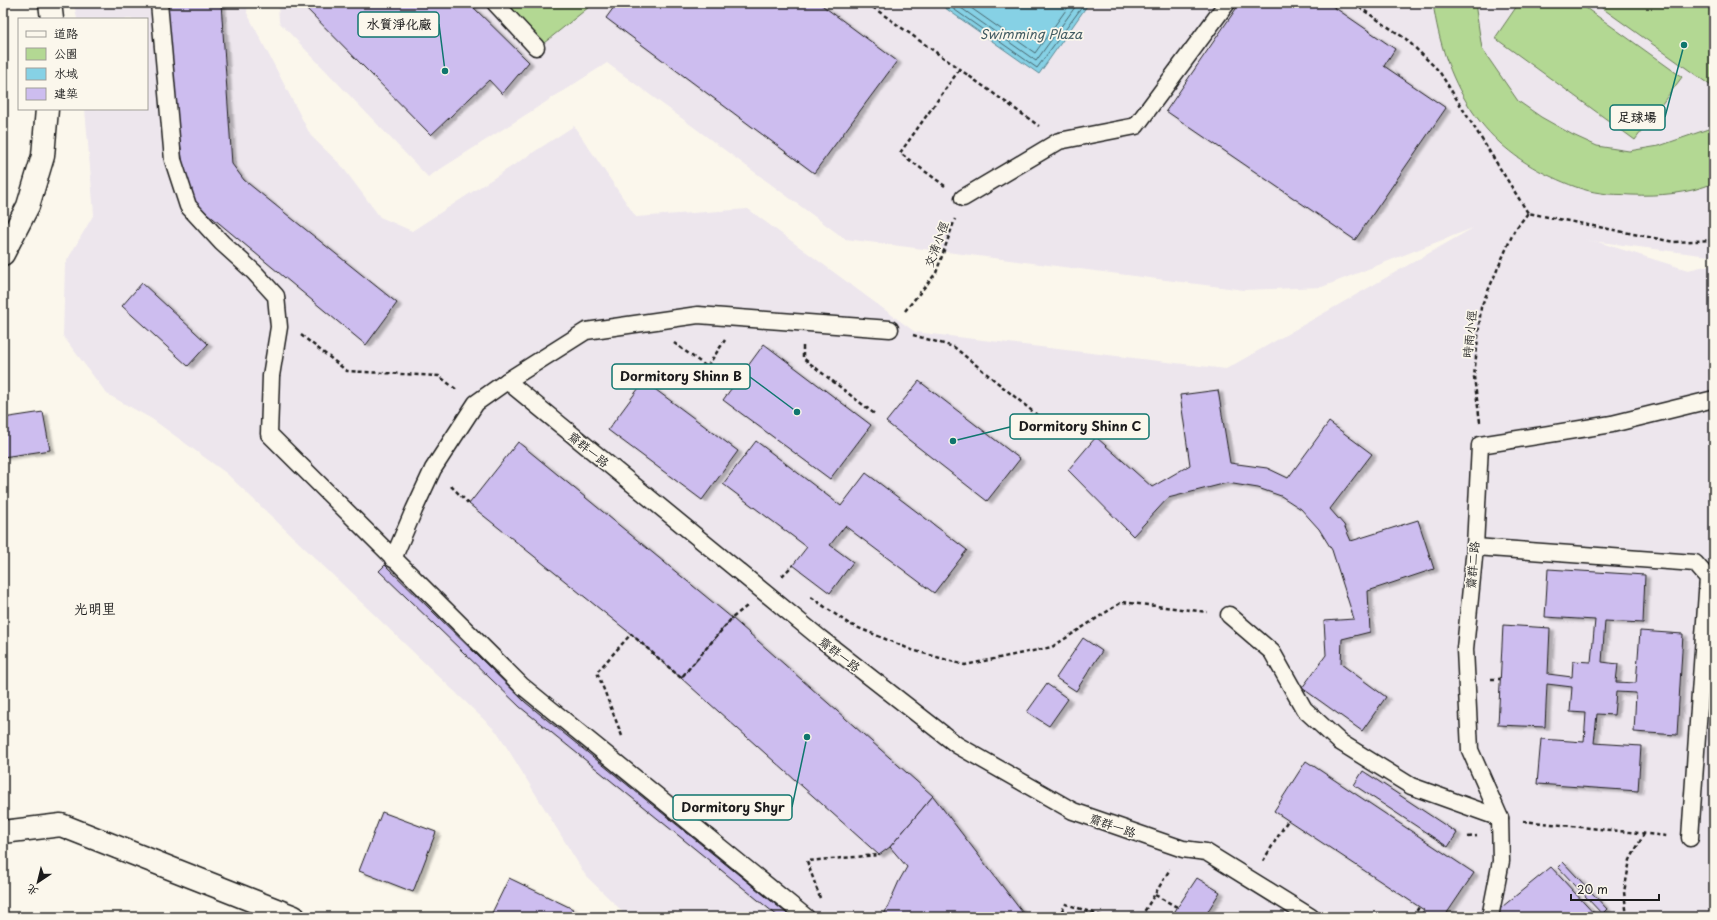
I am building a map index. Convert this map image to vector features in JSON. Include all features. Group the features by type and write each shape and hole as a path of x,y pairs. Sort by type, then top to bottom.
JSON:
{"street":[{"path":"50,3 52,18"},
{"path":"3,254 28,206 43,156 47,110"},
{"path":"3,832 61,825 294,917"}],"lane":[{"path":"159,3 173,160 188,206 222,243 254,272 276,296 279,327 270,376 270,434 393,559 539,701 806,917"},
{"path":"495,3 536,47"},
{"path":"962,198 1060,140 1136,126 1227,3"},
{"path":"393,559 433,469 476,403 507,381 586,331 698,315 890,329"},
{"name":"齋群一路","path":"507,381 820,638 957,745 1073,811 1182,849 1206,852 1311,917"},
{"path":"1480,445 1612,424 1714,398"},
{"name":"齋群二路","path":"1480,445 1474,547 1465,649 1470,750 1500,818 1501,861 1490,917"},
{"path":"1474,547 1695,563 1708,578 1690,838"},
{"path":"1229,615 1272,652 1304,709 1340,742 1411,786 1500,818"}],"path":[{"path":"867,3 959,70 1060,140"},
{"path":"1353,3 1406,39 1439,71 1528,213 1674,242 1714,240"},
{"path":"959,70 900,153 962,198"},
{"name":"交清小徑","path":"890,329 936,273 962,198"},
{"name":"時雨小徑","path":"1480,445 1480,419 1474,377 1481,307 1514,231 1528,213"},
{"path":"278,318 347,371 439,376 476,403"},
{"path":"664,320 667,338 707,367 740,318"},
{"path":"803,323 803,358 876,415"},
{"path":"890,329 954,347 1048,424"},
{"path":"781,577 787,581"},
{"path":"806,594 849,624 912,650 965,664 1052,647 1122,602 1229,615"},
{"path":"625,742 597,672 631,634 681,678 732,618"},
{"path":"1500,818 1690,838"},
{"path":"1260,865 1288,820"},
{"path":"1627,917 1624,892 1630,860 1644,833"},
{"path":"1141,917 1182,849"},
{"path":"822,903 807,861 879,855"},
{"path":"1155,895 1178,907"},
{"path":"1058,917 1066,904 1105,917"},
{"path":"1413,917 1419,907"}],"shaded area":[{"path":"74,3 248,3 247,13 311,136 341,165 380,217 412,231 574,126 636,217 748,209 915,332 1226,369 1473,228 1322,287 1244,290 845,239 607,63 428,177 279,22 278,3 1714,3 1714,255 1709,256 1584,240 1598,242 1688,270 1714,264 1714,917 620,917 622,911 586,876 498,733 226,473 152,419 107,394 63,336 65,264 94,214 85,110 148,110 148,18 77,18"}],"green space":[{"path":"507,3 594,3 544,43"},
{"path":"1433,3 1476,3 1482,49 1518,101 1541,117 1573,135 1597,146 1629,151 1659,146 1714,127 1714,183 1694,190 1673,194 1608,194 1588,191 1570,185 1526,163 1504,147 1485,128 1469,106 1456,83 1446,58 1438,31"},
{"path":"1519,3 1579,3 1682,77 1635,140 1495,38"},
{"path":"1595,3 1714,3 1714,88"}],"water":[{"name":"Swimming Plaza","path":"938,3 1089,3 1039,74"}],"building":[{"path":"165,3 221,3 232,164 244,180 397,303 366,345 196,204 184,177"},
{"path":"301,3 469,3 529,62 502,94 489,80 431,135"},
{"path":"617,3 819,3 897,61 814,173 606,18"},
{"path":"1240,3 1328,3 1395,49 1384,66 1446,108 1355,240 1166,111"},
{"path":"142,283 208,344 188,366 122,306"},
{"path":"764,344 871,425 830,479 723,400"},
{"path":"644,381 738,451 702,500 608,430"},
{"path":"919,381 1020,459 987,501 886,422"},
{"path":"1218,390 1230,463 1267,468 1288,478 1329,422 1372,454 1330,509 1344,525 1351,541 1418,520 1434,569 1368,591 1370,632 1342,639 1341,664 1386,697 1362,731 1302,688 1326,655 1324,621 1354,619 1332,550 1319,529 1301,509 1281,496 1258,488 1227,483 1168,498 1133,536 1068,470 1096,437 1152,487 1190,465 1180,395"},
{"path":"43,412 50,450 3,457 3,418"},
{"path":"756,441 841,506 866,473 967,550 934,593 845,526 830,545 853,562 830,593 793,565 807,547 723,484"},
{"path":"518,442 732,618 681,678 631,634 469,504"},
{"path":"385,565 525,702 791,917 779,917 520,707 379,571"},
{"path":"1548,569 1645,575 1643,623 1605,621 1602,662 1618,664 1616,682 1636,683 1640,631 1683,634 1677,735 1634,732 1636,693 1616,692 1614,715 1597,714 1594,743 1641,746 1638,791 1537,784 1541,739 1584,742 1586,713 1570,712 1572,687 1547,684 1545,727 1498,725 1503,625 1550,628 1548,674 1572,677 1573,661 1591,662 1595,620 1545,617"},
{"path":"732,618 933,796 890,847 879,855 681,678"},
{"path":"1083,638 1102,651 1076,691 1056,678"},
{"path":"1047,684 1068,699 1049,726 1027,712"},
{"path":"1306,761 1474,873 1447,913 1454,917 1419,917 1424,910 1274,811"},
{"path":"1363,771 1457,833 1448,847 1354,785"},
{"path":"933,796 1026,917 883,917 907,867 890,847"},
{"path":"382,812 436,832 413,892 359,871"},
{"path":"1563,862 1607,909 1602,914 1558,867"},
{"path":"1551,867 1597,917 1502,917 1497,911"},
{"path":"509,878 573,909 569,917 490,917"},
{"path":"1197,878 1220,892 1208,911 1218,917 1171,917"}],"place":[{"name":"足球場","path":"1684,45"},
{"name":"水質淨化廠","path":"445,71"},
{"name":"Dormitory Shinn B","path":"797,412"},
{"name":"Dormitory Shinn C","path":"953,441"},
{"name":"Dormitory Shyr","path":"807,737"}],"district":[{"name":"光明里","path":"95,608"}]}
